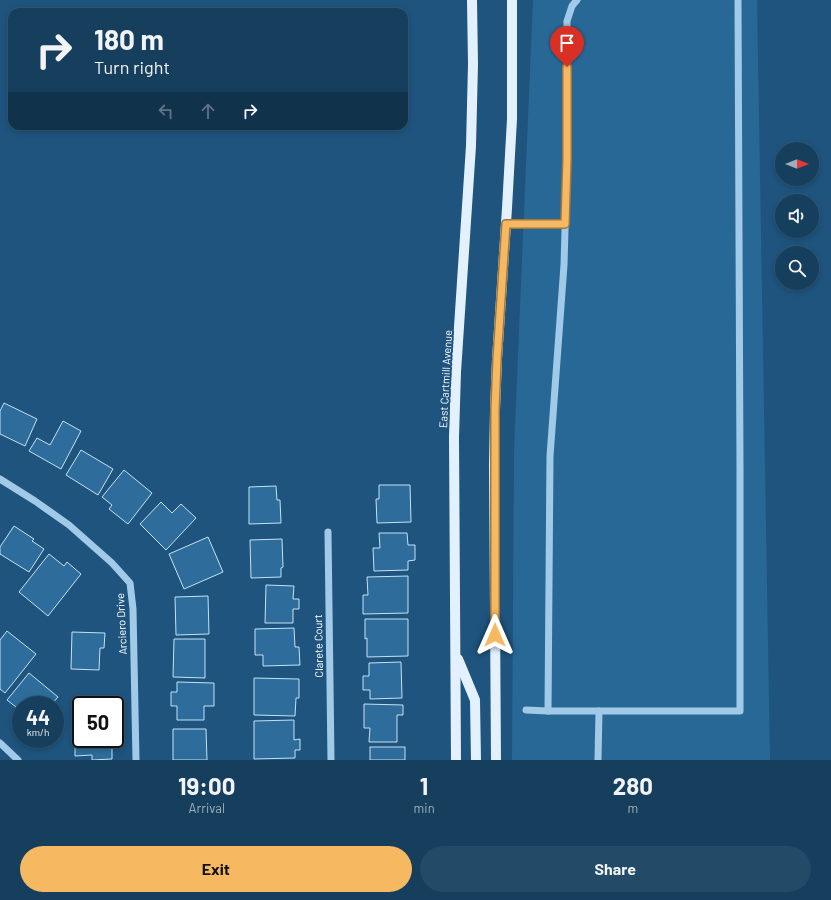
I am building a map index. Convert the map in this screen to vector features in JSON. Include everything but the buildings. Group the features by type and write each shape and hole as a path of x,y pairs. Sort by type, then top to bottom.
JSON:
{"main road":[{"name":"East Cartmill Avenue","path":"456,760 455,413 458,338 471,146 473,79 472,0"},
{"path":"496,760 495,410 512,119 512,0"},
{"path":"455,654 474,700 476,760"}],"street":[{"path":"548,711 550,456 564,265 567,160 567,21 572,6 577,0"},
{"path":"526,710 740,711 738,0"},
{"path":"506,224 565,224"},
{"name":"Arciero Drive","path":"0,479 69,525 112,563 130,583 133,609 136,760"},
{"name":"Clarete Court","path":"328,532 331,760"},
{"path":"598,760 599,711"},
{"path":"0,743 18,760"}],"shaded area":[{"path":"533,0 757,0 770,760 512,760 514,450"}],"route":[{"path":"495,635 495,410 506,224 565,224 567,67"}]}
